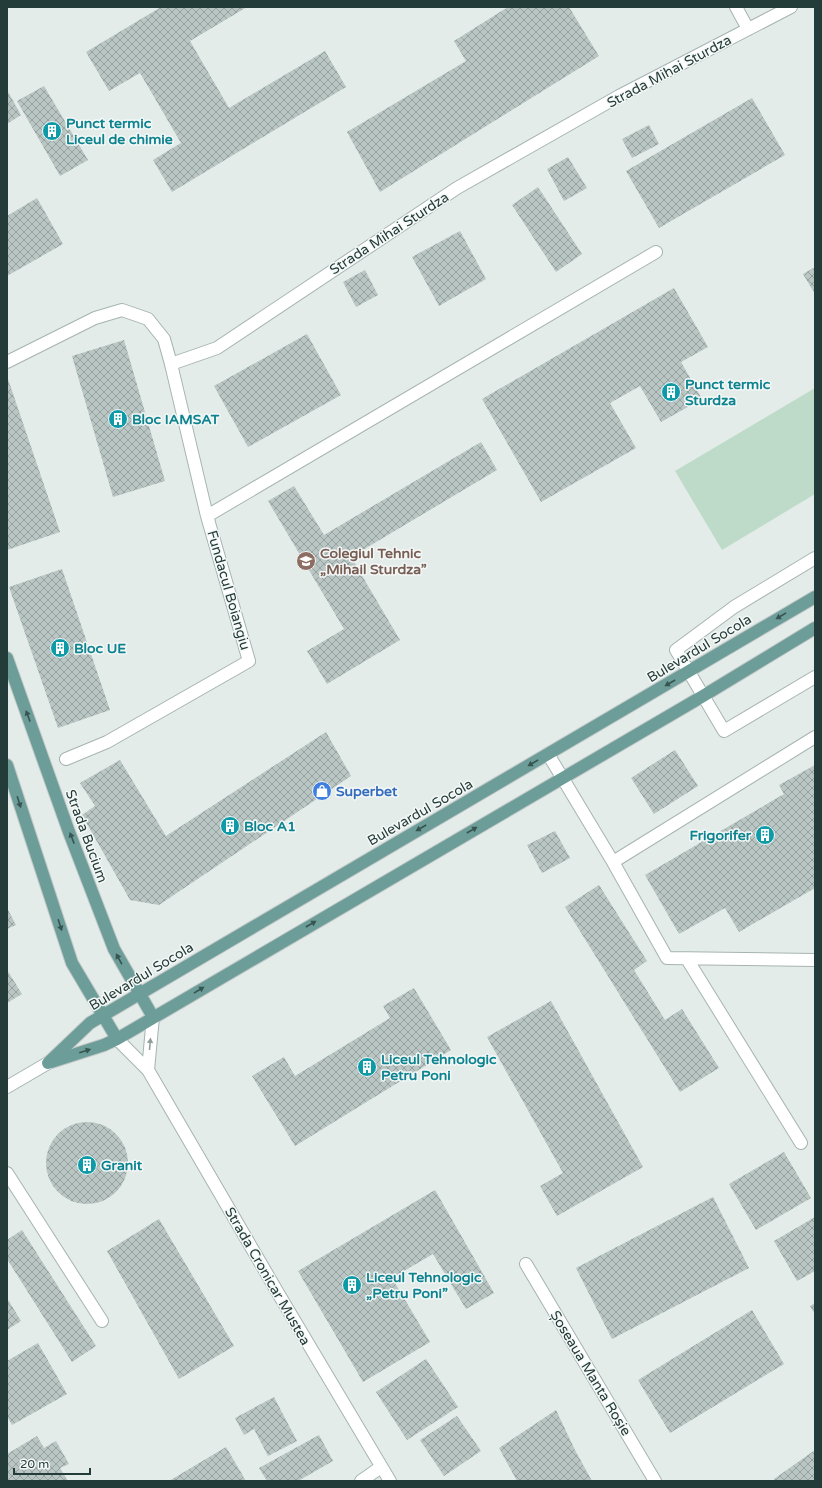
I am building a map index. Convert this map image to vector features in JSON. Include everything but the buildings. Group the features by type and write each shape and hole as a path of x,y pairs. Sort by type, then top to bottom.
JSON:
{"main road":[{"name":"Bulevardul Socola","path":"48,1063 90,1023 103,1015 689,672 815,596"},
{"name":"Bulevardul Socola","path":"48,1063 104,1045 703,696 815,628"},
{"name":"Strada Bucium","path":"7,658 69,832 114,949 153,1017"},
{"path":"7,765 72,963 116,1038"}],"street":[{"path":"736,7 748,29"},
{"name":"Strada Mihai Sturdza","path":"171,364 217,348 457,188 619,96 791,7"},
{"path":"207,516 656,252"},
{"path":"7,362 95,318 122,310 148,319 164,339 171,364"},
{"name":"Fundacul Boiangiu","path":"66,759 107,742 249,661 207,516 171,364"},
{"path":"815,558 734,607 676,650 724,731 815,677"},
{"path":"613,862 815,737"},
{"path":"548,754 613,862 667,958 815,960"},
{"path":"687,959 801,1143"},
{"path":"148,1070 153,1017"},
{"name":"Strada Cronicar Mustea","path":"116,1038 148,1070 390,1481"},
{"name":"Bulevardul Socola","path":"7,1087 48,1063"},
{"path":"7,1173 102,1321"},
{"name":"Șoseaua Manta Roșie","path":"526,1264 655,1481"},
{"path":"361,1481 381,1467"}],"green space":[{"path":"815,388 815,494 722,550 675,471"}],"place":[{"name":"Punct termic Liceul de chimie","path":"52,131"},
{"name":"Punct termic Sturdza","path":"671,392"},
{"name":"Bloc IAMSAT","path":"118,419"},
{"name":"Colegiul Tehnic „Mihail Sturdza”","path":"306,561"},
{"name":"Bloc UE","path":"60,648"},
{"name":"Superbet","path":"322,791"},
{"name":"Bloc A1","path":"230,826"},
{"name":"Frigorifer","path":"765,835"},
{"name":"Liceul Tehnologic Petru Poni","path":"367,1067"},
{"name":"Granit","path":"87,1165"},
{"name":"Liceul Tehnologic „Petru Poni”","path":"352,1285"}]}
